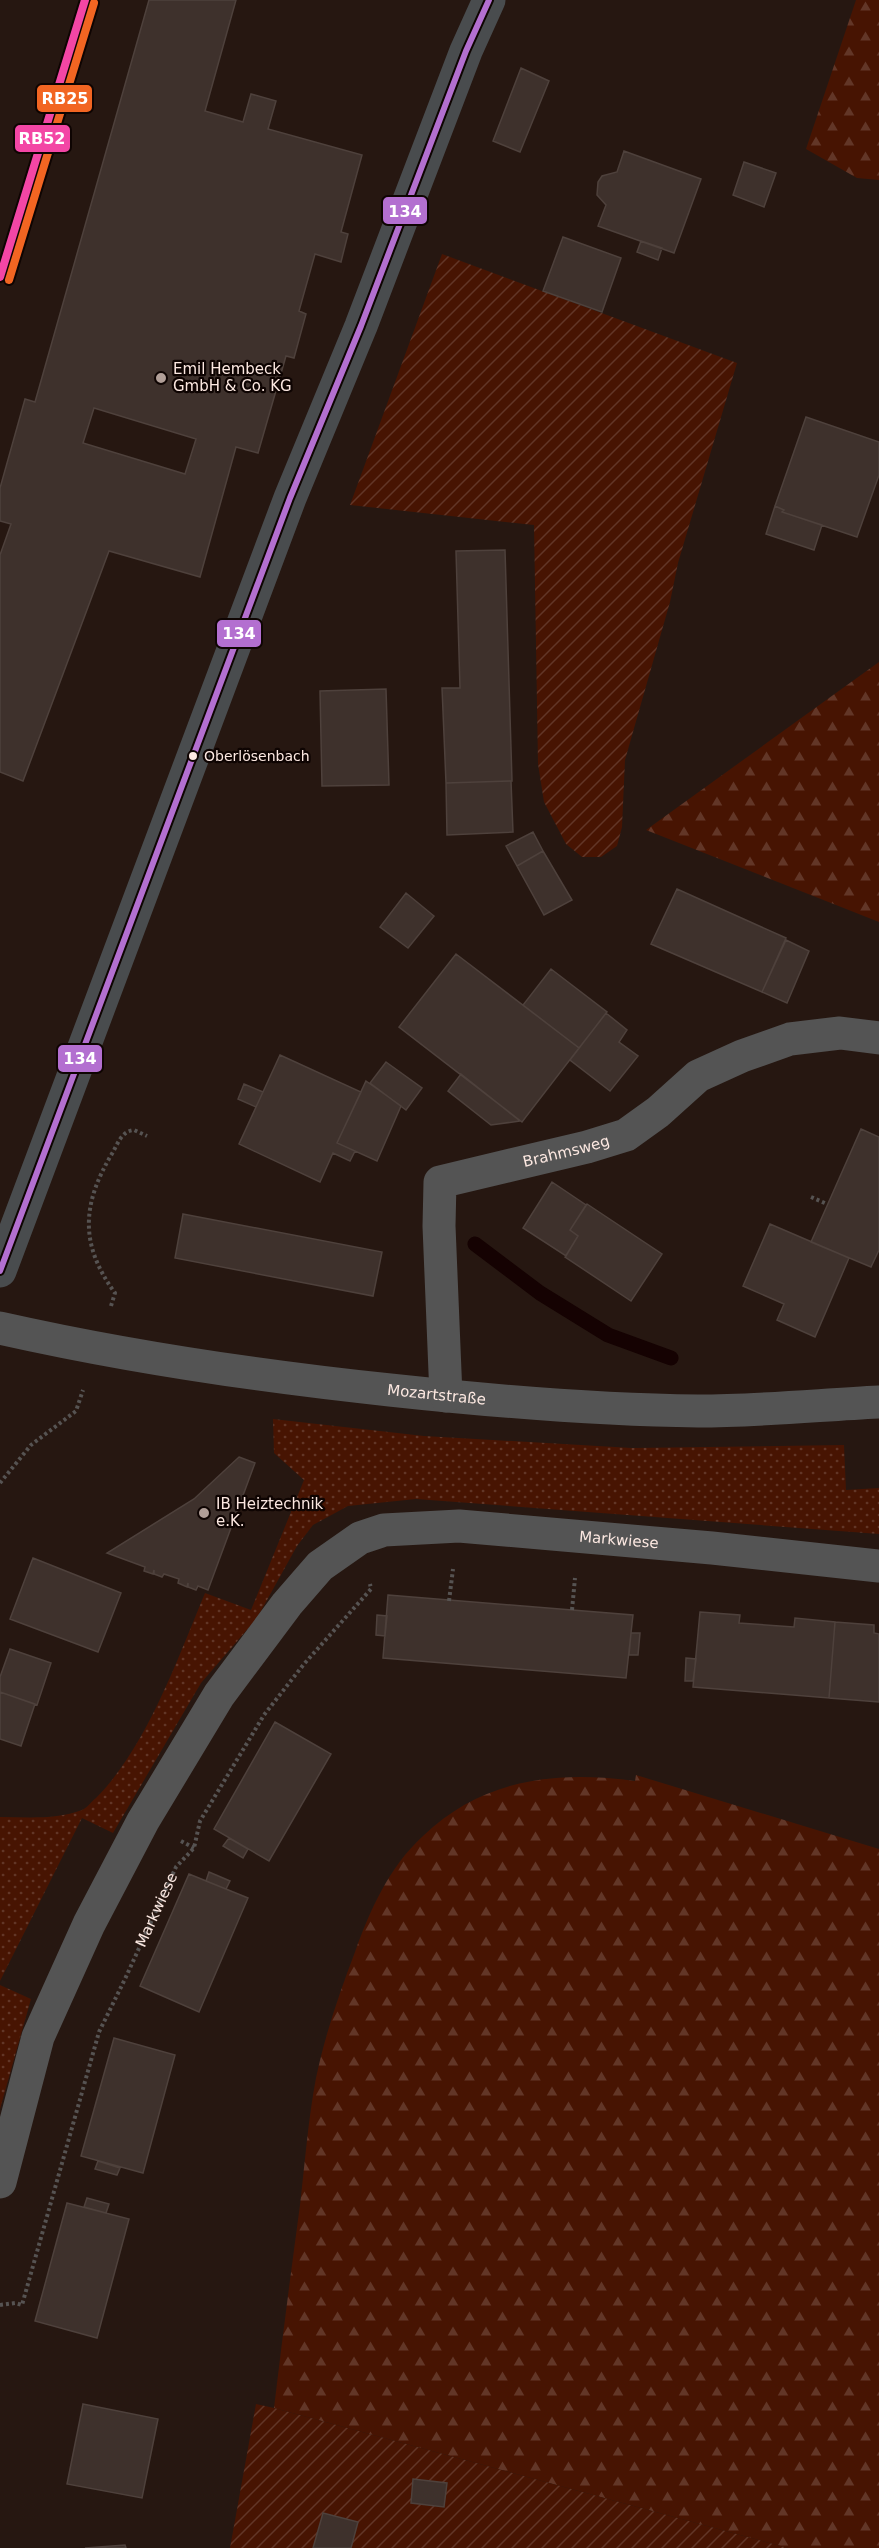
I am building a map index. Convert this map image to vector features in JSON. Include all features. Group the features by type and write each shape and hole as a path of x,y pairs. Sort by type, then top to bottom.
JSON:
{"main road":[{"path":"0,1271 290,498 391,248 466,51 489,0"}],"street":[{"name":"Brahmsweg","path":"446,1396 439,1226 440,1182 587,1147 626,1135 658,1112 698,1076 742,1056 790,1039 840,1033 879,1038"},
{"name":"Mozartstraße","path":"0,1328 97,1350 321,1383 446,1396 570,1406 699,1411 879,1402"},
{"name":"Markwiese","path":"0,2182 38,2037 89,1924 143,1821 219,1695 287,1605 320,1566 360,1538 384,1530 459,1526 712,1548 879,1566"}],"path":[{"path":"0,1483 31,1445 76,1412 115,1293 98,1267 90,1244 88,1225 91,1197 104,1167 123,1134 134,1130 147,1136"},
{"path":"811,1197 827,1204"},
{"name":"Markwiese","path":"0,2306 15,2303 22,2305 99,2032 176,1868 194,1848 200,1821 264,1715 304,1664 371,1589 360,1538"}],"green space":[{"path":"856,0 879,0 879,180 857,178 806,149"},
{"path":"442,254 737,363 678,563 670,602 625,760 622,827 617,846 601,857 582,857 566,844 544,802 538,764 534,525 350,505"},
{"path":"879,662 879,922 646,830"},
{"path":"273,1419 424,1436 632,1448 844,1445 846,1490 879,1488 879,1534 416,1499 348,1506 313,1525 297,1546 257,1618 201,1683 113,1833 82,1818 0,1981 0,1817 52,1817 86,1808 114,1778 145,1728 172,1673 205,1593 251,1610 304,1480 274,1453"},
{"path":"636,1775 879,1849 879,2548 788,2548 274,2408 316,2078 343,1983 367,1921 390,1875 411,1848 446,1817 470,1802 495,1791 522,1783 577,1777 635,1781"},
{"path":"0,1985 31,1999 0,2109"},
{"path":"256,2404 274,2408 788,2548 230,2548"}],"building":[{"name":"Emil Hembeck GmbH & Co. KG","path":"149,0 236,0 205,111 243,122 251,94 276,101 268,129 362,155 341,232 348,234 341,262 315,254 299,311 306,314 294,358 286,356 258,453 236,447 200,577 109,551 23,781 0,772 0,555 11,524 0,521 0,488 25,399 35,402","holes":["94,408 196,439 185,474 83,443"]},
{"path":"521,68 549,81 520,152 493,141"},
{"path":"624,151 701,179 674,253 598,226 606,205 597,195 598,182 602,176 617,172"},
{"path":"744,162 776,173 764,207 733,195"},
{"path":"563,237 621,258 602,312 543,291"},
{"path":"641,241 662,248 658,260 637,252"},
{"path":"806,417 879,442 879,475 857,537 782,512 784,510 775,506"},
{"path":"775,506 784,510 782,512 822,525 814,550 766,534"},
{"path":"505,550 512,781 446,783 442,688 460,688 456,551"},
{"path":"386,689 389,785 322,786 320,691"},
{"path":"511,781 513,832 447,835 446,783"},
{"path":"533,832 543,851 517,866 506,846"},
{"path":"543,851 572,900 544,915 517,866"},
{"path":"677,889 786,938 762,992 651,944"},
{"path":"406,893 434,916 408,948 380,927"},
{"path":"786,940 809,951 787,1003 762,992"},
{"path":"456,954 579,1048 522,1122 399,1027"},
{"path":"551,969 607,1012 579,1048 523,1005"},
{"path":"606,1013 627,1030 619,1042 638,1056 610,1091 570,1060"},
{"path":"280,1055 361,1092 337,1143 355,1151 350,1161 333,1153 320,1182 239,1144"},
{"path":"386,1062 422,1088 406,1110 370,1083"},
{"path":"461,1074 520,1121 491,1125 448,1091"},
{"path":"366,1081 401,1106 377,1161 337,1143"},
{"path":"244,1084 263,1092 256,1107 238,1099"},
{"path":"861,1129 879,1137 879,1250 871,1267 811,1242"},
{"path":"552,1182 586,1205 570,1230 578,1236 566,1256 523,1228"},
{"path":"587,1204 662,1254 631,1301 565,1257 578,1236 570,1230"},
{"path":"183,1214 382,1252 373,1296 175,1258"},
{"path":"770,1224 849,1258 815,1337 777,1320 784,1304 743,1286"},
{"name":"IB Heiztechnik e.K.","path":"239,1457 255,1463 208,1590 198,1586 196,1590 188,1587 188,1583 187,1587 178,1583 179,1579 164,1574 162,1577 154,1574 154,1570 153,1574 144,1571 145,1567 107,1553 194,1499"},
{"path":"33,1558 121,1593 98,1652 10,1619"},
{"path":"388,1595 633,1615 626,1678 383,1658"},
{"path":"700,1612 740,1615 739,1623 794,1627 795,1618 835,1622 829,1698 693,1687"},
{"path":"377,1615 387,1616 385,1636 376,1635"},
{"path":"835,1622 874,1625 874,1633 879,1634 879,1702 829,1698"},
{"path":"631,1633 640,1633 638,1655 629,1655"},
{"path":"10,1649 51,1663 37,1705 0,1692 0,1677"},
{"path":"686,1658 696,1659 693,1681 685,1681"},
{"path":"0,1692 35,1704 21,1746 0,1739"},
{"path":"275,1722 331,1754 269,1861 214,1829"},
{"path":"229,1838 248,1849 243,1858 223,1846"},
{"path":"209,1872 230,1881 226,1889 206,1881"},
{"path":"189,1874 248,1898 199,2012 140,1986"},
{"path":"114,2038 175,2055 143,2173 81,2156"},
{"path":"98,2161 120,2168 117,2175 95,2169"},
{"path":"87,2198 109,2204 106,2213 84,2207"},
{"path":"67,2203 129,2219 97,2338 35,2321"},
{"path":"83,2404 158,2419 142,2498 67,2484"},
{"path":"413,2479 447,2483 444,2507 411,2503"},
{"path":"323,2513 358,2522 351,2548 313,2548"},
{"path":"125,2545 126,2548 85,2548"}],"waterway":[{"path":"475,1244 540,1293 608,1335 671,1358"}],"transit line":[{"name":"RB52","path":"0,277 85,0"},
{"name":"134","path":"0,1271 290,498 361,326 466,51 489,0"},
{"name":"RB25","path":"9,280 94,3"}],"place":[{"name":"Emil Hembeck GmbH & Co. KG","path":"161,378"},
{"name":"Oberlösenbach","path":"193,756"},
{"name":"IB Heiztechnik e.K.","path":"204,1513"}]}
